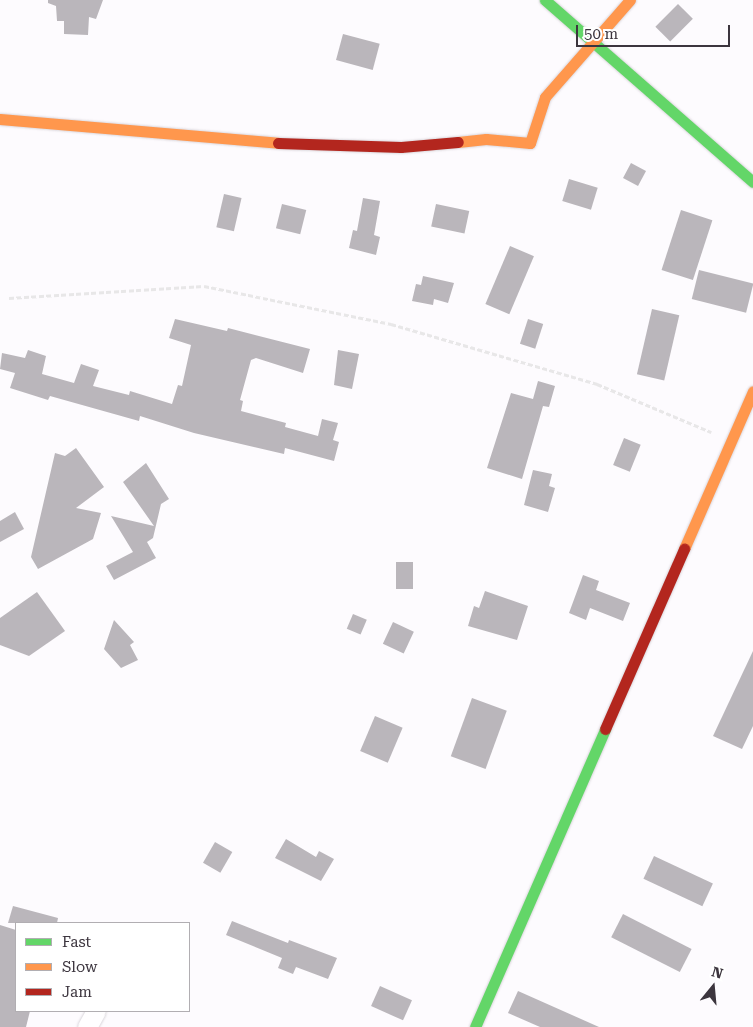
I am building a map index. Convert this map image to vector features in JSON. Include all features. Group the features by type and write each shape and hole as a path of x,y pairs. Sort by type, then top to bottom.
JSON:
{"street":[{"path":"545,0 753,182"},
{"path":"0,119 236,141 401,147 486,140 530,143 536,132 537,116 545,97 630,0"},
{"path":"474,1027 753,390"},
{"path":"87,1027 95,1012"}],"path":[{"path":"9,298 204,286 391,324 597,384 731,440"}],"building":[{"path":"48,0 103,0 96,19 89,17 88,35 64,34 64,21 57,21 56,6 48,3"},
{"path":"678,4 693,19 670,41 655,27"},
{"path":"343,34 380,44 373,70 336,60"},
{"path":"631,163 646,171 638,186 623,178"},
{"path":"569,179 598,188 591,210 562,201"},
{"path":"224,194 242,198 234,231 216,227"},
{"path":"363,198 380,201 374,235 380,237 376,255 349,248 353,230 357,231"},
{"path":"282,204 306,210 300,234 276,228"},
{"path":"436,204 469,211 464,234 431,226"},
{"path":"681,210 712,220 693,280 662,270"},
{"path":"510,246 534,256 509,314 485,304"},
{"path":"699,270 753,283 746,313 692,299"},
{"path":"423,276 454,283 448,303 434,299 433,305 412,301 416,284 421,285"},
{"path":"652,309 679,315 664,381 637,374"},
{"path":"175,319 227,331 228,328 310,349 303,373 256,358 251,360 240,400 243,401 241,411 286,423 285,427 318,436 322,419 338,423 333,440 339,442 334,461 285,448 284,454 194,433 140,416 139,421 50,396 48,400 10,388 15,373 0,369 2,353 25,358 28,350 46,356 42,374 74,383 81,364 99,370 93,386 129,395 130,391 172,404 178,385 182,386 191,345 169,338"},
{"path":"528,319 543,324 535,349 520,344"},
{"path":"338,350 359,354 352,389 334,385"},
{"path":"538,381 555,386 549,407 543,406 522,479 487,468 511,393 533,399"},
{"path":"624,438 641,445 630,472 613,465"},
{"path":"76,448 104,487 76,508 101,513 93,539 38,569 31,557 55,453 65,456"},
{"path":"146,463 169,499 161,504 153,538 147,542 156,558 114,580 106,566 133,552 111,516 154,526 123,482"},
{"path":"533,470 552,474 549,486 555,488 548,512 524,505"},
{"path":"15,512 24,529 0,542 0,521"},
{"path":"396,562 413,562 413,589 396,589"},
{"path":"583,575 599,581 596,590 630,603 623,621 590,608 586,620 569,613"},
{"path":"485,591 528,606 517,640 468,626 474,606 479,608"},
{"path":"37,592 65,631 29,656 0,645 0,618"},
{"path":"353,614 367,620 361,635 347,629"},
{"path":"114,620 134,642 130,645 138,660 121,668 104,649"},
{"path":"393,622 414,632 404,653 383,644"},
{"path":"753,651 753,726 742,749 713,736"},
{"path":"472,698 507,711 486,769 451,756"},
{"path":"375,716 403,728 388,763 360,751"},
{"path":"286,839 316,857 319,851 334,859 321,881 275,858"},
{"path":"215,842 232,852 220,873 203,863"},
{"path":"654,856 713,883 702,906 643,879"},
{"path":"13,906 58,918 57,922 8,923"},
{"path":"623,914 692,949 680,972 611,937"},
{"path":"232,921 288,943 289,940 337,958 328,979 296,967 293,974 278,968 282,958 226,935"},
{"path":"0,925 15,930 15,1012 30,1012 26,1027 0,1027"},
{"path":"380,986 412,1000 403,1020 371,1006"},
{"path":"518,991 599,1027 540,1027 508,1013"}],"traffic: fast":[{"path":"545,0 753,182"},
{"path":"475,1027 605,729"}],"traffic: slow":[{"path":"458,142 486,139 530,143 545,97 630,0"},
{"path":"0,119 278,143"},
{"path":"684,549 753,391"}],"traffic: jam":[{"path":"278,143 401,147 458,142"},
{"path":"605,729 684,549"}]}
